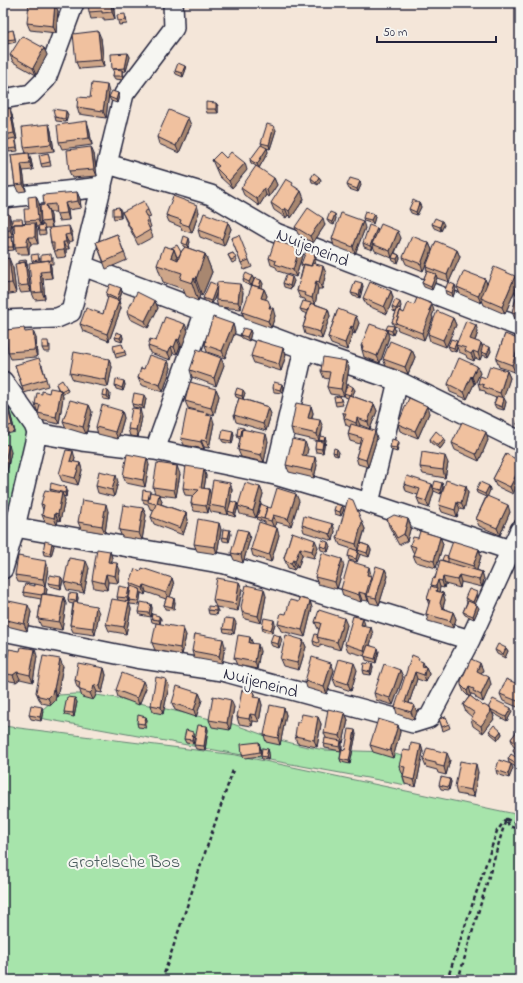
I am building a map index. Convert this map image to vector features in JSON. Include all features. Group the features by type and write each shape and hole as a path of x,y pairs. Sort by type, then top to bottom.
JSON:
{"street":[{"path":"3,100 31,94 46,79 74,3"},
{"path":"3,320 57,318 71,312 124,94 174,28 173,3"},
{"name":"Nuijeneind","path":"108,164 211,195 276,233 520,327"},
{"path":"3,198 102,187"},
{"path":"83,266 304,348 398,381 520,441"},
{"path":"155,450 205,311"},
{"path":"276,475 304,348"},
{"path":"3,381 34,425 37,433 15,527 3,569"},
{"path":"369,503 398,381"},
{"path":"37,433 82,441 155,450 276,475 369,503 510,550"},
{"path":"15,527 225,564 470,640"},
{"name":"Nuijeneind","path":"3,631 136,658 222,671 413,724 429,718 470,640 520,530"}],"path":[{"path":"162,980 233,770"},
{"path":"506,819 520,824"},
{"path":"506,819 509,826 520,830"},
{"path":"447,980 497,831 506,819"},
{"path":"458,980 506,819"}],"green space":[{"path":"3,389 29,430 3,557"},
{"path":"89,694 117,698 233,724 272,738 303,746 325,750 389,752 414,760 406,785 34,717 59,695"},
{"name":"Grotelsche Bos","path":"3,726 236,755 520,815 520,980 3,980"}],"building":[{"path":"29,3 55,4 53,26 27,23"},
{"path":"88,3 111,3 112,12 89,12"},
{"path":"125,14 126,20 118,21 117,15"},
{"path":"13,30 15,39 6,40 4,32"},
{"path":"98,31 101,60 76,62 73,34"},
{"path":"22,36 44,48 33,68 10,55"},
{"path":"128,53 125,68 112,69 111,54"},
{"path":"178,63 185,66 182,73 175,71"},
{"path":"114,69 122,70 122,76 113,76"},
{"path":"3,79 6,79 8,86 3,86"},
{"path":"92,83 107,85 103,111 77,107 78,97 90,98"},
{"path":"112,91 118,93 116,100 109,97"},
{"path":"206,102 216,103 216,109 206,109"},
{"path":"10,108 14,133 4,135 3,109"},
{"path":"53,109 66,111 65,119 55,117"},
{"path":"169,110 188,118 176,146 157,137"},
{"path":"87,121 89,138 59,142 57,125"},
{"path":"49,124 51,144 24,147 22,127"},
{"path":"267,124 274,126 269,145 261,143"},
{"path":"15,138 17,148 8,149 6,140"},
{"path":"261,145 267,148 257,164 250,160"},
{"path":"91,147 94,169 69,171 67,150"},
{"path":"220,152 226,158 231,152 245,163 229,181 216,168 219,166 212,160"},
{"path":"29,153 30,163 21,164 23,184 15,185 11,155"},
{"path":"48,153 50,162 41,164 39,155"},
{"path":"256,166 274,178 267,190 264,188 257,199 241,188"},
{"path":"314,173 319,177 316,182 311,178"},
{"path":"350,178 360,181 357,189 347,185"},
{"path":"286,179 293,183 292,185 301,191 289,211 285,208 283,211 271,203"},
{"path":"77,192 78,201 65,203 67,213 56,214 55,204 46,205 50,221 41,222 40,206 44,205 43,195"},
{"path":"36,196 38,220 25,221 24,209 29,209 28,197"},
{"path":"173,196 197,205 189,226 180,223 181,220 166,215"},
{"path":"413,200 419,203 416,212 409,209"},
{"path":"144,201 148,210 144,212 148,220 146,221 150,230 136,238 122,212"},
{"path":"119,207 120,215 113,215 113,208"},
{"path":"308,208 323,218 310,236 295,227"},
{"path":"365,211 374,214 371,220 363,218"},
{"path":"330,212 335,214 332,222 327,220"},
{"path":"204,213 228,222 222,239 198,230"},
{"path":"341,213 363,221 353,247 332,239"},
{"path":"3,214 9,214 10,230 3,231"},
{"path":"435,218 442,221 440,227 432,224"},
{"path":"12,219 22,219 23,224 12,225"},
{"path":"35,223 35,237 29,237 27,240 27,246 15,247 14,224"},
{"path":"381,224 398,231 390,251 372,244"},
{"path":"44,225 45,231 39,231 38,226"},
{"path":"369,225 377,228 370,246 363,243"},
{"path":"69,226 70,234 65,235 66,242 63,242 64,250 54,251 54,243 51,243 49,228"},
{"path":"117,234 124,253 104,262 96,242"},
{"path":"239,235 249,260 241,263 231,238"},
{"path":"184,236 189,238 187,245 182,243"},
{"path":"412,236 429,243 421,264 403,257"},
{"path":"12,237 13,247 3,247 3,238"},
{"path":"275,240 299,249 293,270 275,264 276,261 269,258"},
{"path":"436,241 457,250 447,275 426,267"},
{"path":"177,245 181,252 177,257 174,249 171,248"},
{"path":"164,246 174,249 171,257 178,260 185,247 205,254 196,279 194,278 192,283 180,279 182,273 157,265"},
{"path":"306,251 315,254 311,266 301,264"},
{"path":"233,253 236,258 231,260 228,255"},
{"path":"394,253 399,255 397,259 392,258"},
{"path":"38,254 39,260 32,261 31,255"},
{"path":"51,254 52,260 41,261 41,255"},
{"path":"3,255 4,259 9,258 12,283 3,284"},
{"path":"26,260 26,266 25,262 18,263 18,261"},
{"path":"49,260 50,271 40,272 42,292 32,293 29,263"},
{"path":"25,262 28,285 18,286 15,264"},
{"path":"312,263 323,266 319,282 316,281 312,298 304,295 305,293 297,291 304,264 312,266"},
{"path":"494,267 515,276 502,307 481,298"},
{"path":"427,271 436,274 431,287 422,283"},
{"path":"464,271 485,279 478,296 457,287"},
{"path":"246,273 252,276 249,282 243,279"},
{"path":"286,275 292,277 290,286 283,283"},
{"path":"255,278 261,280 259,287 252,285"},
{"path":"355,281 362,283 359,295 351,293"},
{"path":"210,282 217,285 211,301 203,298"},
{"path":"217,282 240,284 238,302 216,300"},
{"path":"370,282 391,291 384,307 363,298"},
{"path":"448,282 455,285 452,293 445,290"},
{"path":"110,284 121,288 117,299 106,294"},
{"path":"252,285 264,289 261,298 268,300 270,305 269,308 273,308 268,321 242,312"},
{"path":"518,287 520,287 520,295 515,293"},
{"path":"137,292 155,301 145,321 127,312"},
{"path":"517,295 520,296 520,314 512,312"},
{"path":"108,297 119,301 107,334 80,324 86,308 103,314"},
{"path":"417,298 432,304 429,310 431,311 422,333 396,323 400,311 404,313 408,303 414,305"},
{"path":"395,300 400,302 396,309 392,307"},
{"path":"303,301 311,303 308,311 300,309"},
{"path":"311,303 328,309 320,332 303,327"},
{"path":"398,308 401,309 396,324 392,322"},
{"path":"338,309 356,316 353,327 351,326 345,343 328,337"},
{"path":"437,311 453,318 443,340 428,334"},
{"path":"165,317 185,324 179,340 177,339 174,347 171,346 168,353 148,346 150,339 156,341"},
{"path":"213,317 233,324 222,351 205,345"},
{"path":"466,321 476,325 470,339 481,343 478,353 473,351 471,354 465,351 466,348 456,345"},
{"path":"370,324 387,330 377,356 362,350 363,346 361,346"},
{"path":"388,325 394,326 392,331 386,329"},
{"path":"24,328 25,332 33,331 35,350 8,352 6,330"},
{"path":"243,328 250,330 247,337 240,335"},
{"path":"116,332 122,334 120,338 115,337"},
{"path":"505,334 520,340 512,365 496,359"},
{"path":"451,339 457,341 454,348 448,346"},
{"path":"256,340 283,348 279,364 251,356"},
{"path":"42,341 48,341 49,348 42,348"},
{"path":"390,341 412,350 405,367 383,359"},
{"path":"122,344 125,352 115,354 113,346"},
{"path":"483,345 490,347 487,354 481,352"},
{"path":"197,349 221,358 214,378 190,370"},
{"path":"74,352 109,359 106,380 70,373"},
{"path":"149,355 168,361 160,385 138,378 141,368 144,369"},
{"path":"323,357 346,361 341,389 327,387 330,372 321,371"},
{"path":"39,358 46,379 22,386 15,365"},
{"path":"459,358 477,366 464,392 448,384"},
{"path":"490,366 507,371 500,393 483,387 484,385 478,383 480,376 486,378"},
{"path":"518,372 520,372 520,380 515,378"},
{"path":"116,379 124,381 122,388 115,385"},
{"path":"62,380 67,388 61,391 56,384"},
{"path":"190,382 216,389 211,408 185,401"},
{"path":"274,382 282,384 280,390 273,388"},
{"path":"348,384 353,387 350,395 344,393"},
{"path":"50,388 61,390 56,417 38,413 40,405 35,404 37,393 42,394 42,391 49,393"},
{"path":"237,388 243,390 242,396 235,394"},
{"path":"103,390 108,391 107,396 102,395"},
{"path":"134,393 144,395 142,406 132,404"},
{"path":"349,395 374,404 368,422 357,418 356,423 344,418 346,413 343,413"},
{"path":"340,396 341,401 335,402 334,397"},
{"path":"497,396 504,398 502,407 494,404"},
{"path":"239,398 268,407 263,424 234,415"},
{"path":"409,398 427,406 415,431 398,424"},
{"path":"70,400 89,405 83,427 63,421"},
{"path":"3,402 6,402 12,425 3,428"},
{"path":"296,403 311,406 308,418 320,420 317,434 291,428"},
{"path":"102,405 122,411 115,432 96,427"},
{"path":"132,408 140,409 136,430 128,429"},
{"path":"187,409 207,413 206,415 212,416 206,441 201,440 201,442 181,438"},
{"path":"520,416 520,425 517,424"},
{"path":"462,422 486,432 476,454 452,443"},
{"path":"351,424 375,431 366,460 356,457 362,438 348,434"},
{"path":"238,427 244,428 243,430 242,429 241,436 237,435"},
{"path":"223,429 233,431 231,441 221,439"},
{"path":"242,429 266,434 261,455 238,450"},
{"path":"436,431 444,438 438,446 430,439"},
{"path":"320,436 325,437 324,441 319,440"},
{"path":"292,439 305,442 302,455 315,457 312,471 286,465"},
{"path":"392,439 398,441 396,448 390,447"},
{"path":"316,441 323,442 322,449 315,448"},
{"path":"3,444 9,445 3,469"},
{"path":"334,448 337,449 336,453 333,452"},
{"path":"66,450 73,451 70,461 80,463 75,478 59,474"},
{"path":"422,452 445,456 443,470 420,467"},
{"path":"127,454 147,458 143,480 123,476"},
{"path":"506,454 520,461 520,467 510,487 493,479"},
{"path":"157,463 177,466 174,490 153,487"},
{"path":"186,466 204,469 201,488 209,489 206,506 191,504 192,497 199,490 183,488"},
{"path":"99,471 116,475 112,490 96,486"},
{"path":"407,476 432,484 426,501 417,498 420,489 404,484"},
{"path":"213,480 230,483 226,508 209,505"},
{"path":"446,480 466,486 461,503 457,502 455,510 439,505"},
{"path":"435,481 442,483 440,490 433,488"},
{"path":"480,482 489,486 485,494 476,490"},
{"path":"51,483 66,487 65,493 50,489"},
{"path":"245,483 260,487 253,511 238,506"},
{"path":"277,488 296,494 288,519 273,515 271,521 264,519 267,507 271,508"},
{"path":"45,490 62,493 58,514 55,513 54,518 42,515 44,505 41,504"},
{"path":"143,490 150,491 148,500 142,499"},
{"path":"150,492 159,494 157,503 186,513 180,528 151,517 156,504 148,502"},
{"path":"487,496 508,505 497,528 476,519"},
{"path":"348,498 353,500 362,522 356,544 337,538"},
{"path":"82,500 106,504 102,526 78,522"},
{"path":"231,501 237,503 234,513 228,511"},
{"path":"261,504 268,507 264,519 257,517"},
{"path":"336,504 342,506 340,512 334,510"},
{"path":"123,505 143,508 139,533 119,530"},
{"path":"394,515 408,519 404,534 397,538 387,519"},
{"path":"304,516 333,524 330,534 302,525"},
{"path":"198,519 219,523 215,547 194,544"},
{"path":"259,522 277,528 269,555 251,549"},
{"path":"223,529 230,530 228,538 222,537"},
{"path":"238,529 248,531 241,555 231,553"},
{"path":"420,531 440,537 434,561 413,555 416,547 410,545 413,537 418,538"},
{"path":"292,532 315,540 312,551 300,548 295,561 293,560 291,563 285,561 284,558"},
{"path":"322,540 328,542 327,548 320,546"},
{"path":"45,541 52,543 50,553 43,551"},
{"path":"453,541 479,549 473,566 447,558"},
{"path":"360,543 369,546 367,553 358,550"},
{"path":"350,548 358,551 356,559 348,556"},
{"path":"97,549 110,551 108,562 117,563 115,576 106,574 104,583 92,580"},
{"path":"322,553 342,559 335,582 315,577"},
{"path":"444,555 448,556 448,562 442,560"},
{"path":"18,556 46,561 43,579 15,575"},
{"path":"69,558 86,561 81,586 64,582"},
{"path":"440,560 482,572 479,580 459,575 457,580 443,577 442,581 438,580 436,586 431,585 433,578 435,579"},
{"path":"349,561 369,567 367,575 371,576 366,594 359,592 359,595 341,589"},
{"path":"376,566 385,569 376,598 367,596"},
{"path":"142,568 172,578 166,593 144,585 143,588 130,583 135,569 141,571"},
{"path":"50,575 61,577 60,585 48,583"},
{"path":"217,578 239,582 236,604 213,600"},
{"path":"25,584 45,586 44,594 23,592"},
{"path":"246,585 264,589 258,616 242,612 241,607"},
{"path":"119,586 129,588 127,598 117,597"},
{"path":"131,586 140,589 138,601 129,600"},
{"path":"431,586 437,588 436,591 443,593 440,603 442,608 453,612 450,621 426,614 430,600 427,599"},
{"path":"469,589 477,592 473,602 465,598"},
{"path":"69,593 77,594 76,601 68,600"},
{"path":"42,594 64,597 59,622 38,619"},
{"path":"167,596 174,598 172,607 164,605"},
{"path":"299,598 310,601 302,630 278,624 281,613 286,614 290,600 298,602"},
{"path":"112,599 129,602 124,627 106,624"},
{"path":"4,600 28,605 24,624 3,619"},
{"path":"468,601 477,605 473,616 463,612"},
{"path":"74,602 96,606 93,628 70,625"},
{"path":"141,602 151,604 149,613 139,612"},
{"path":"208,606 216,607 216,611 208,610"},
{"path":"319,610 344,618 337,642 317,637 321,623 315,622"},
{"path":"152,614 159,616 159,620 151,619"},
{"path":"353,616 363,618 361,625 371,627 364,650 345,644"},
{"path":"225,618 234,619 232,630 223,629"},
{"path":"264,618 274,620 271,630 262,627"},
{"path":"156,623 183,628 180,648 152,643"},
{"path":"195,634 223,639 219,656 192,651"},
{"path":"273,634 280,636 278,644 270,642"},
{"path":"315,634 318,635 318,643 313,641"},
{"path":"238,635 250,637 249,643 258,644 255,662 234,658"},
{"path":"286,635 303,640 297,663 280,659"},
{"path":"498,644 506,648 503,654 495,650"},
{"path":"368,645 378,648 375,659 364,656"},
{"path":"21,647 35,649 30,675 17,672 13,675 7,674 5,672 9,649 20,651"},
{"path":"412,655 419,658 418,660 423,662 422,666 426,667 424,675 415,672 405,702 414,705 411,712 395,707"},
{"path":"43,656 60,659 54,689 48,698 39,696 36,692"},
{"path":"312,657 331,663 324,687 305,681"},
{"path":"339,659 354,663 348,684 333,679"},
{"path":"471,659 480,663 477,671 489,677 481,695 469,687 467,691 461,685 461,681"},
{"path":"78,663 104,668 100,686 94,685 93,690 90,693 80,690 80,682 75,680"},
{"path":"364,663 372,664 370,672 363,670"},
{"path":"384,664 400,670 390,698 374,693"},
{"path":"122,673 143,681 137,698 116,690"},
{"path":"156,677 166,679 161,707 151,705"},
{"path":"506,679 520,685 520,702 500,694"},
{"path":"177,686 199,693 194,710 172,703"},
{"path":"242,690 254,692 253,697 260,698 256,715 250,714 249,719 237,717"},
{"path":"213,696 231,700 227,723 209,720"},
{"path":"470,696 483,706 484,705 491,709 491,712 481,726 471,719 475,713 463,705"},
{"path":"67,697 75,698 73,713 64,712"},
{"path":"493,699 511,708 506,717 488,708"},
{"path":"31,705 42,707 40,717 29,715"},
{"path":"270,705 284,708 278,738 264,735"},
{"path":"328,709 345,713 340,736 324,733"},
{"path":"302,714 318,717 314,740 295,736 297,722 300,722"},
{"path":"138,715 146,717 144,724 137,723"},
{"path":"446,717 449,724 442,727 439,719"},
{"path":"378,719 398,725 390,751 370,745"},
{"path":"198,725 207,726 204,746 194,745"},
{"path":"494,725 501,731 497,736 489,731"},
{"path":"520,727 520,755 513,750 517,744 511,739"},
{"path":"349,729 355,730 349,761 340,759 342,749 345,750"},
{"path":"186,730 193,732 192,740 184,739"},
{"path":"325,738 341,741 340,747 324,744"},
{"path":"259,742 260,752 242,755 241,744"},
{"path":"411,743 421,745 414,780 403,777 405,767 399,766 403,750 410,751"},
{"path":"262,748 268,749 266,757 261,756"},
{"path":"427,748 447,753 444,767 436,765 436,763 423,760"},
{"path":"511,754 520,760 518,765 508,759"},
{"path":"499,760 511,764 508,774 496,770"},
{"path":"460,761 476,764 471,790 455,787"},
{"path":"441,777 450,779 448,787 439,785"}]}
